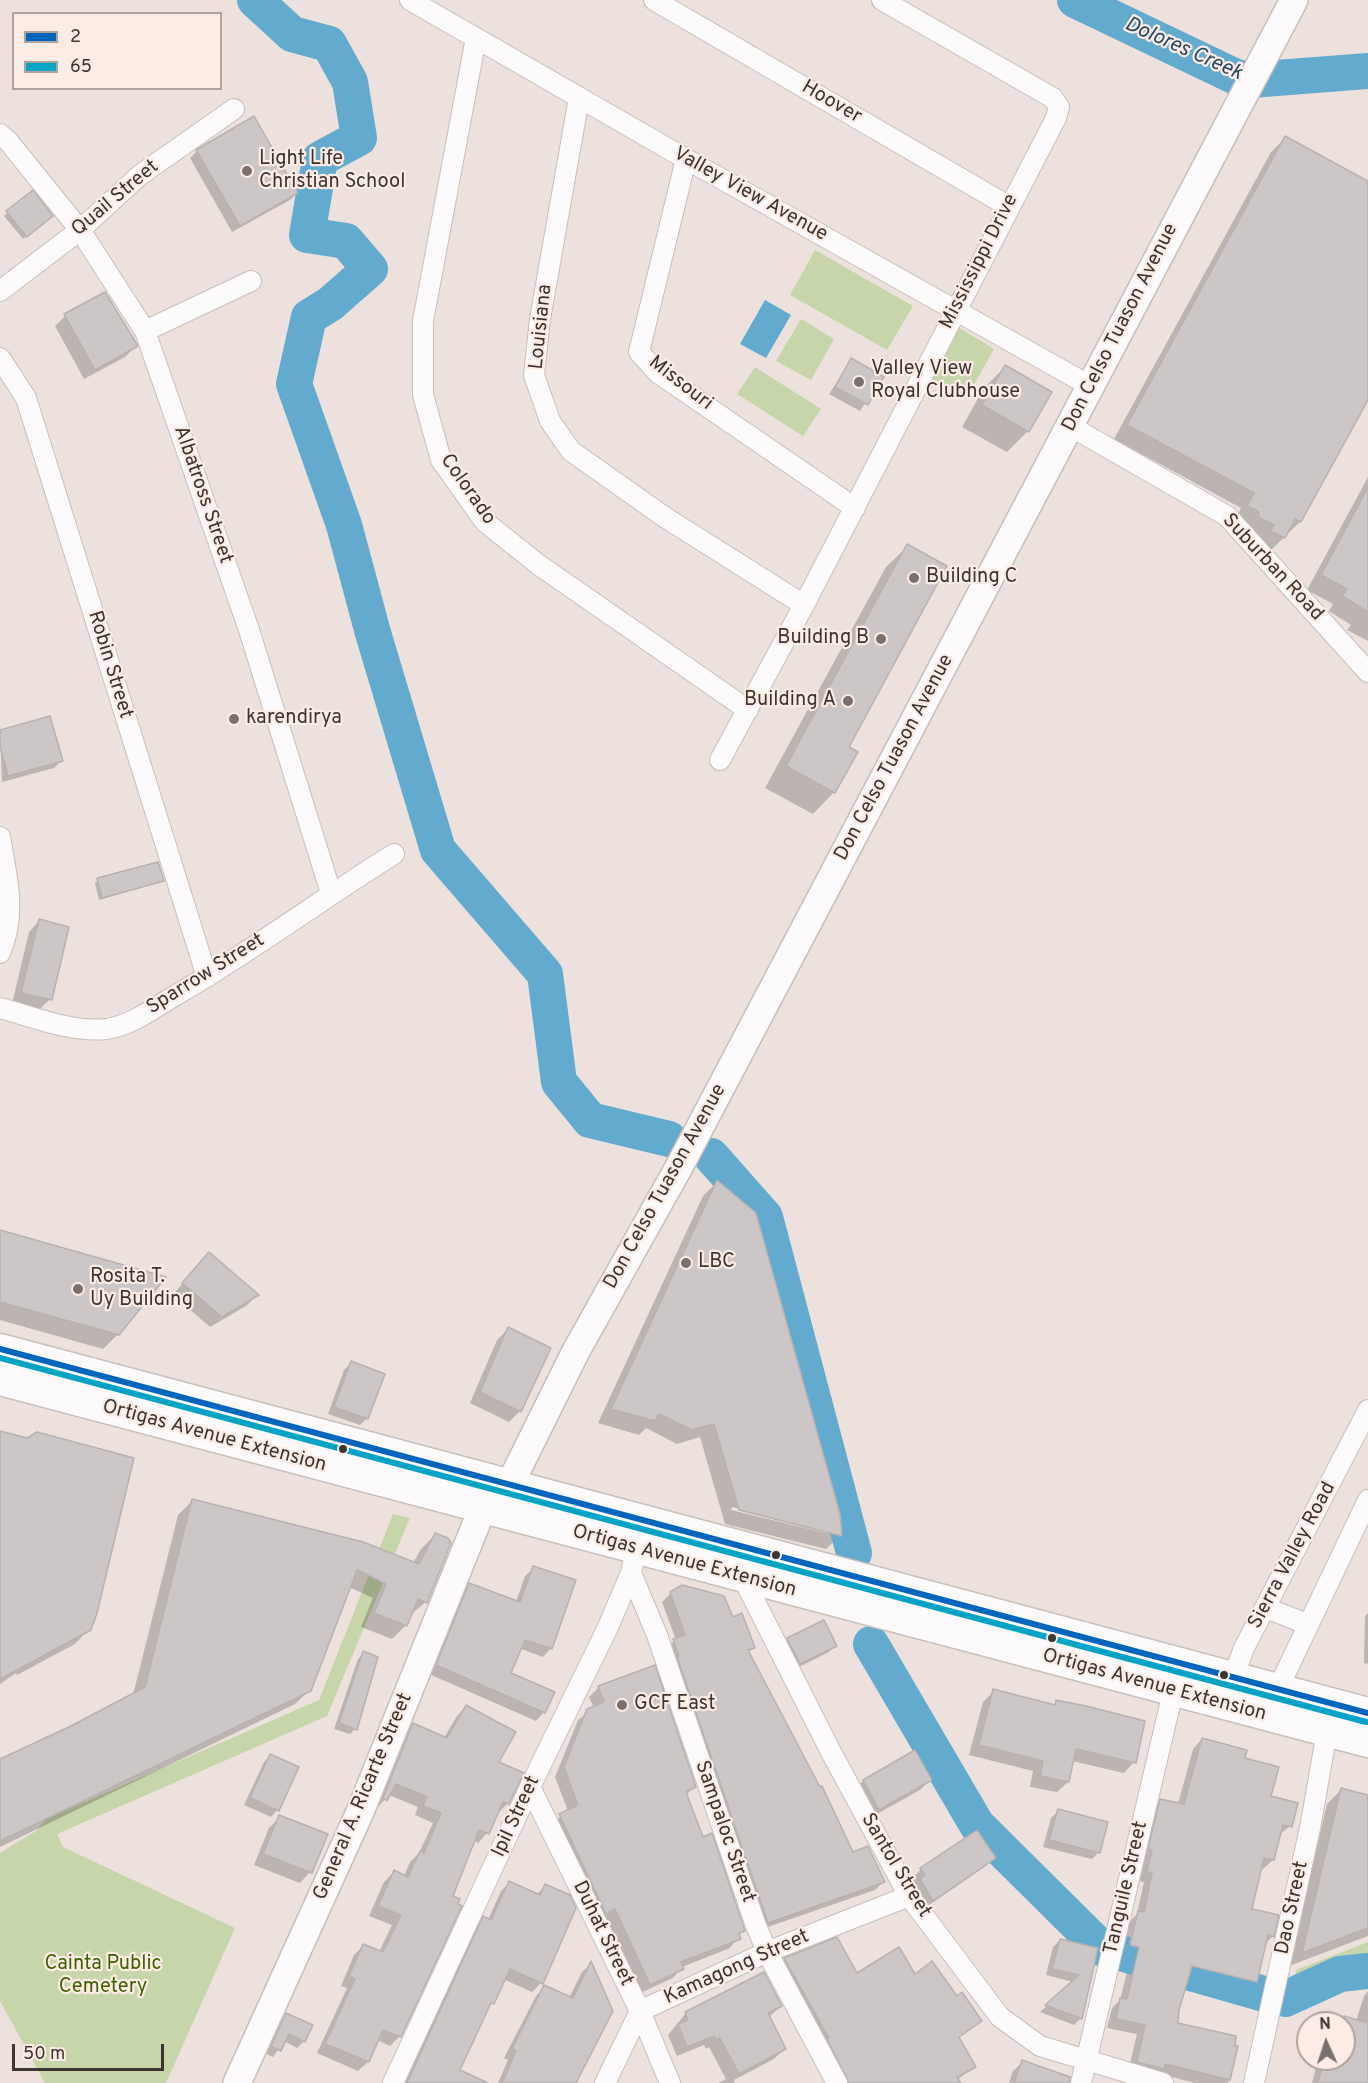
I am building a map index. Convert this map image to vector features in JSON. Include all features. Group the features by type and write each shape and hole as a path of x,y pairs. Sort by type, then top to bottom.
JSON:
{"main road":[{"name":"Ortigas Avenue Extension","path":"0,1350 509,1486 1272,1703 1368,1713"},
{"name":"Ortigas Avenue Extension","path":"0,1380 483,1507 634,1561 743,1578 1173,1692 1228,1691"},
{"name":"Ortigas Avenue Extension","path":"1272,1703 1327,1732 1368,1742"}],"street":[{"name":"Valley View Avenue","path":"410,0 686,159 1092,387"},
{"name":"Hoover","path":"654,0 1008,206"},
{"name":"Mississippi Drive","path":"720,760 855,508 1008,206 1056,118 1059,107 1053,98 882,0"},
{"name":"Don Celso Tuason Avenue","path":"483,1507 509,1486 576,1351 679,1167 1294,0"},
{"name":"Colorado","path":"476,38 423,321 423,395 441,460 485,522 538,566 748,710"},
{"name":"Louisiana","path":"579,98 540,319 534,375 550,421 571,451 666,518 804,605"},
{"name":"Quail Street","path":"0,291 80,230 140,175 234,109"},
{"name":"Albatross Street","path":"0,134 80,230 145,331 249,630 331,893"},
{"name":"Missouri","path":"686,159 639,352 658,373 855,508"},
{"path":"145,331 251,281"},
{"name":"Robin Street","path":"0,358 26,398 207,977"},
{"name":"Suburban Road","path":"1070,426 1227,516 1368,672"},
{"path":"0,837 12,904 7,936 0,952"},
{"name":"Sparrow Street","path":"0,1008 85,1029 108,1029 130,1022 207,977 331,893 394,854"},
{"name":"Sierra Valley Road","path":"1228,1691 1244,1648 1368,1410"},
{"name":"Sierra Valley Road","path":"1272,1703 1307,1624 1368,1500"},
{"name":"General A. Ricarte Street","path":"237,2083 360,1812 483,1507"},
{"name":"Ipil Street","path":"393,2083 530,1786 608,1627 634,1561"},
{"name":"Sampaloc Street","path":"634,1561 657,1635 767,1952 837,2083"},
{"name":"Santol Street","path":"743,1578 831,1754 909,1896 1000,2017 1040,2046 1086,2062 1163,2083"},
{"path":"1266,1608 1307,1624"},
{"name":"Tanguile Street","path":"1081,2083 1173,1692"},
{"name":"Dao Street","path":"1254,2083 1285,1949 1327,1732"},
{"name":"Duhat Street","path":"530,1786 640,2011 670,2083"},
{"name":"Kamagong Street","path":"605,2083 640,2011 767,1952 909,1896"}],"green space":[{"path":"815,250 913,306 887,350 790,295"},
{"path":"801,319 834,339 811,380 776,361"},
{"path":"958,327 994,349 966,399 930,381"},
{"path":"755,367 821,409 803,436 737,394"},
{"name":"Cainta Public Cemetery","path":"393,1514 410,1518 327,1716 57,1834 63,1847 235,1928 166,2083 45,2083 0,2001 0,1853 36,1831 46,1819 319,1700"},
{"path":"1368,1942 1368,1967 1341,1969 1295,1988 1296,1970"}],"water":[{"path":"765,300 791,315 766,358 740,344"}],"building":[{"name":"Light Life Christian School","path":"254,116 298,193 240,226 196,150"},
{"path":"1285,136 1368,181 1368,400 1301,522 1295,519 1285,538 1270,531 1274,525 1258,517 1259,512 1247,506 1254,493 1127,425"},
{"path":"33,190 53,216 27,237 6,211"},
{"path":"105,292 138,346 95,370 64,314"},
{"name":"Valley View Royal Clubhouse","path":"851,358 884,377 868,405 835,387"},
{"path":"1005,365 1052,392 1029,432 982,405"},
{"path":"1368,487 1368,612 1342,596 1347,589 1321,575"},
{"path":"907,544 947,566 849,747 858,752 835,793 786,766"},
{"path":"50,716 63,761 8,776 0,746 0,730"},
{"path":"158,862 164,881 102,898 97,878"},
{"path":"39,919 69,927 52,1000 21,993"},
{"path":"717,1180 756,1213 840,1514 842,1536 739,1510 714,1424 692,1430 659,1414 655,1421 611,1409"},
{"name":"Rosita T. Uy Building","path":"0,1230 166,1277 119,1335 0,1302"},
{"path":"209,1252 259,1295 222,1317 182,1283"},
{"path":"508,1327 551,1348 521,1412 480,1392"},
{"path":"351,1361 385,1374 368,1419 334,1407"},
{"path":"0,1431 27,1438 37,1432 134,1458 91,1630 0,1679"},
{"path":"192,1499 363,1542 419,1564 435,1533 448,1538 451,1543 427,1603 418,1599 407,1626 374,1613 386,1584 357,1570 311,1691 0,1841 0,1759 71,1726 145,1687"},
{"path":"533,1566 576,1580 552,1649 525,1640 511,1673 555,1692 545,1713 436,1665 469,1583 520,1602"},
{"path":"682,1585 724,1596 733,1617 742,1613 755,1648 748,1650 820,1787 822,1786 853,1852 868,1846 885,1882 768,1923 677,1657 679,1656 673,1639 685,1635 670,1592"},
{"path":"824,1620 837,1646 800,1664 787,1638"},
{"path":"363,1651 378,1657 357,1730 339,1723"},
{"path":"655,1665 696,1787 686,1792 703,1837 712,1833 745,1931 739,1933 741,1939 681,1962 684,1969 650,1985 615,1909 606,1914 559,1814 578,1805 564,1767 587,1709 604,1702 598,1686"},
{"path":"993,1689 1055,1705 1056,1700 1145,1721 1136,1763 1076,1749 1069,1782 1040,1776 1043,1761 979,1745"},
{"path":"466,1705 516,1732 499,1762 524,1773 509,1804 503,1802 489,1834 479,1830 453,1896 460,1899 458,1904 462,1906 401,2037 383,2030 369,2062 325,2044 355,1979 349,1976 363,1944 383,1952 401,1915 378,1906 394,1870 408,1877 420,1851 424,1853 441,1813 423,1806 427,1797 396,1784 387,1801 383,1798 413,1723 447,1738"},
{"path":"1202,1738 1247,1750 1245,1758 1279,1767 1271,1796 1298,1803 1292,1827 1283,1825 1274,1860 1264,1858 1252,1909 1279,1915 1274,1937 1268,1935 1257,1982 1192,1966 1179,2010 1178,2023 1236,2036 1235,2046 1238,2046 1230,2080 1165,2064 1164,2069 1137,2062 1145,2025 1116,2019 1120,1998 1127,1999 1139,1947 1130,1945 1138,1911 1144,1912 1152,1873 1147,1872 1152,1850 1148,1849 1160,1799 1184,1804"},
{"path":"915,1750 932,1780 879,1810 863,1780"},
{"path":"270,1754 299,1767 279,1811 250,1798"},
{"path":"1341,1788 1368,1795 1368,1928 1302,1953"},
{"path":"1058,1809 1108,1822 1100,1853 1049,1840"},
{"path":"279,1815 328,1834 312,1873 263,1854"},
{"path":"977,1830 996,1858 933,1901 920,1879 925,1875 920,1868"},
{"path":"509,1881 540,1895 545,1884 570,1895 576,1908 543,1984 510,1969 494,2004 491,2003 460,2070 488,2083 407,2083 483,1916 491,1920"},
{"path":"837,1937 857,1973 899,1947 915,1974 932,1961 957,1996 962,1992 982,2021 959,2037 976,2067 957,2077 961,2083 849,2083 827,2039 829,2038 784,1958"},
{"path":"1060,1939 1098,1948 1082,2019 1045,2005 1079,1975 1052,1969"},
{"path":"591,1961 613,2011 576,2083 502,2083 516,2051 512,2049 544,1985 573,1998"},
{"path":"764,1972 782,2006 768,2013 786,2049 739,2074 720,2038 716,2040 714,2036 687,2047 678,2024 688,2020 685,2012"},
{"path":"286,2013 313,2025 305,2042 289,2034 281,2051 271,2046"},
{"path":"1356,2020 1368,2023 1368,2083 1318,2083 1321,2071 1356,2071"},
{"path":"1022,2060 1070,2077 1069,2083 1014,2083"}],"waterway":[{"path":"255,0 292,34 329,44 350,82 359,138 320,159 307,235 346,241 370,269 330,304 309,317 294,384 344,525 373,633 438,850 545,974 559,1082 590,1120 669,1139"},
{"name":"Dolores Creek","path":"1075,0 1236,77 1251,80 1368,71"},
{"path":"711,1156 765,1217 854,1553"},
{"path":"871,1644 977,1825 1101,1948"},
{"path":"1124,1954 1264,1994"},
{"path":"1285,1999 1340,1974 1368,1971"}],"transit line":[{"name":"2","path":"0,1349 1368,1713"},
{"name":"65","path":"0,1358 1366,1722"}],"place":[{"name":"Light Life Christian School","path":"247,171"},
{"name":"Valley View Royal Clubhouse","path":"859,382"},
{"name":"Building C","path":"914,578"},
{"name":"Building B","path":"881,639"},
{"name":"Building A","path":"848,701"},
{"name":"karendirya","path":"234,719"},
{"name":"LBC","path":"686,1263"},
{"name":"Rosita T. Uy Building","path":"78,1289"},
{"name":"GCF East","path":"622,1705"}]}
